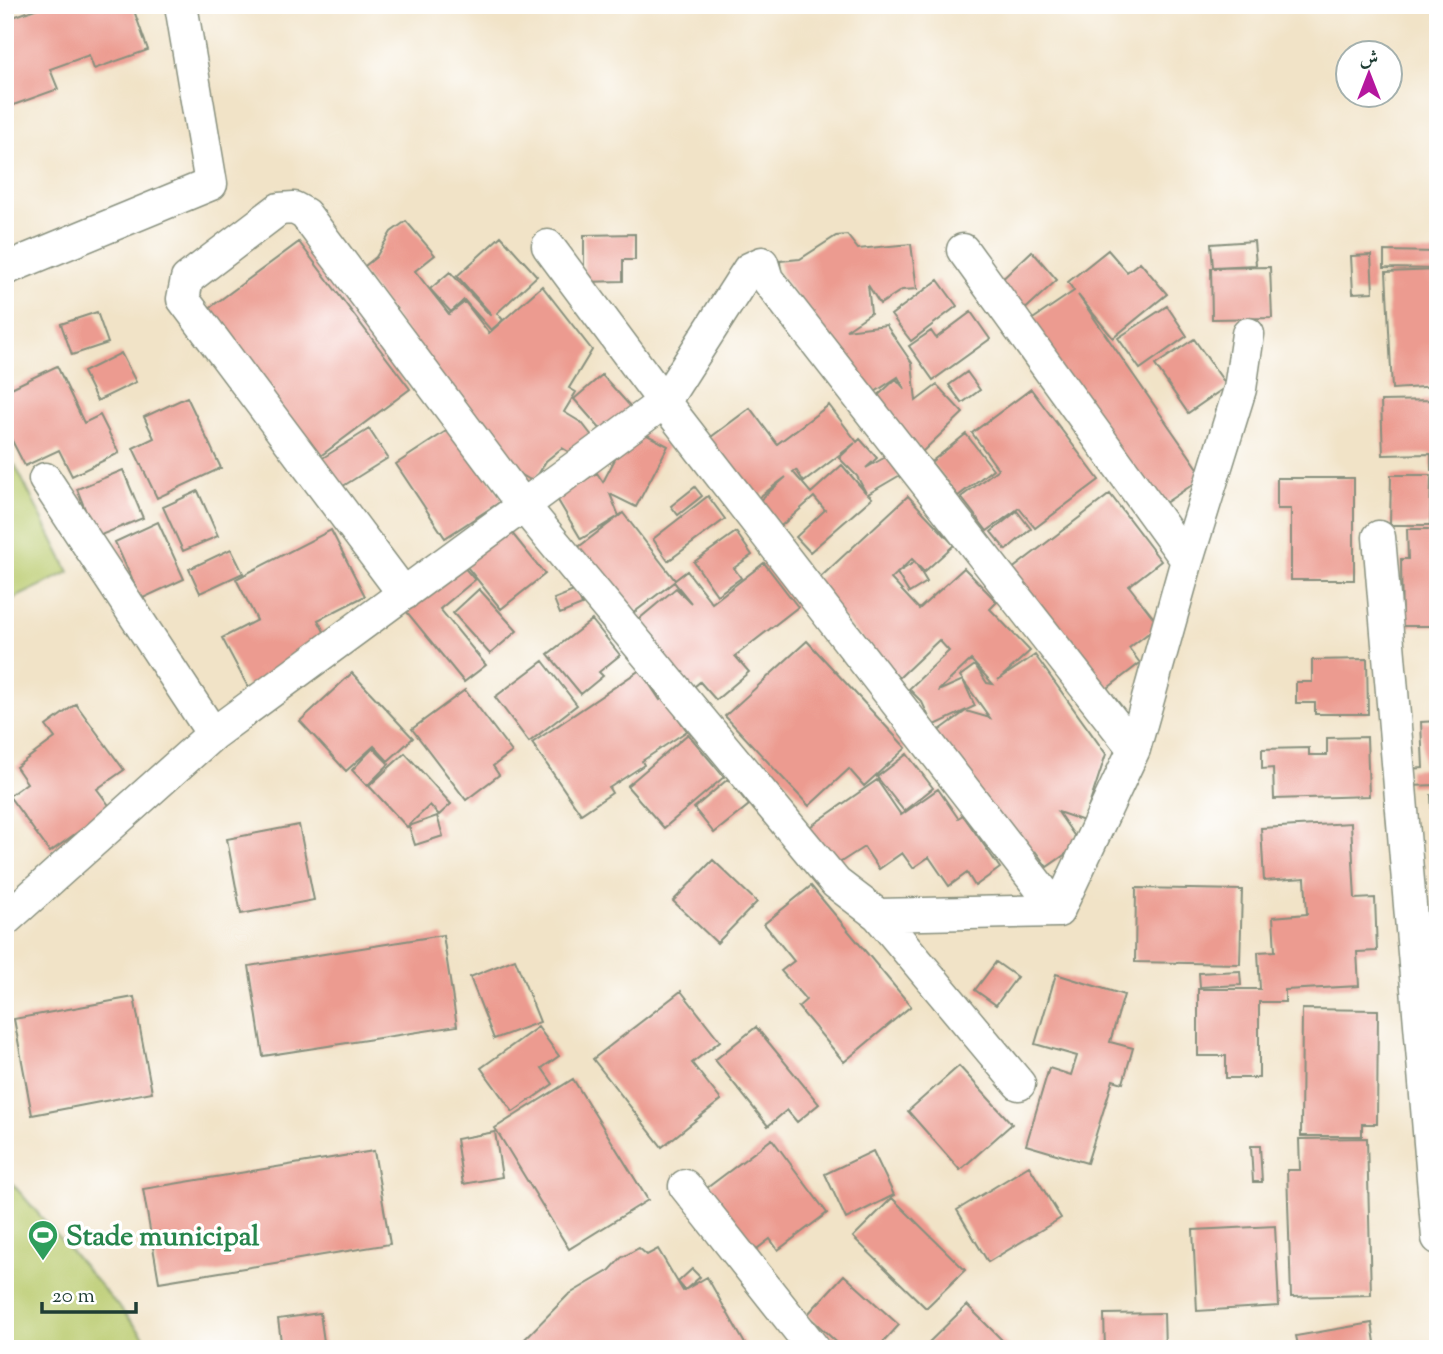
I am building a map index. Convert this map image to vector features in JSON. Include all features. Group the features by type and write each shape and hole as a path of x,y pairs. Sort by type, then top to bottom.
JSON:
{"street":[{"path":"5,269 211,184 181,5"},
{"path":"404,594 183,299 187,279 279,209 293,208 305,214 522,504 836,883 878,915 1019,1084"},
{"path":"548,246 664,402 1058,911"},
{"path":"963,250 1188,560"},
{"path":"5,920 213,734 664,402 749,269 762,264 767,279 1134,750"},
{"path":"1058,911 1134,750 1240,389 1248,334"},
{"path":"44,479 213,734"},
{"path":"1379,537 1438,1238"},
{"path":"878,915 1058,911"},
{"path":"685,1185 814,1349"}],"green space":[{"path":"15,465 69,572 5,603 5,470"},
{"name":"Stade municipal","path":"5,1175 155,1349 5,1349"}],"building":[{"path":"46,5 132,5 148,50 94,69 89,55 50,69 58,89 5,108 5,20"},
{"path":"406,221 435,255 415,271 449,314 465,302 489,333 542,286 592,350 569,388 576,392 564,412 582,423 599,445 581,459 562,448 546,461 534,482 501,463 360,270 376,257 391,232"},
{"path":"635,234 635,260 623,260 623,281 584,282 584,235"},
{"path":"847,235 858,249 911,244 917,289 902,290 880,304 868,285 871,313 846,330 886,325 912,363 916,401 937,385 963,413 922,452 873,400 896,379 905,389 898,377 864,399 781,273 780,261 800,259 836,236"},
{"path":"501,236 537,276 497,313 503,320 491,330 464,300 451,312 430,289 450,272 490,315 457,276"},
{"path":"1254,241 1256,265 1213,267 1211,244"},
{"path":"299,242 410,389 311,463 200,315"},
{"path":"1108,250 1127,272 1140,262 1167,294 1113,338 1078,295 1204,477 1153,511 1024,325 1074,291 1068,282"},
{"path":"1032,251 1057,280 1020,314 994,287"},
{"path":"1384,251 1438,252 1438,269 1384,268"},
{"path":"1371,255 1373,292 1353,293 1351,256"},
{"path":"1270,267 1272,318 1212,319 1211,268"},
{"path":"1438,270 1438,386 1392,389 1386,272"},
{"path":"938,280 957,306 911,341 891,315"},
{"path":"1167,306 1187,336 1140,369 1118,338"},
{"path":"97,312 108,343 72,355 61,324"},
{"path":"971,312 990,339 933,380 909,346 931,331 936,338"},
{"path":"1194,339 1227,386 1188,413 1155,365"},
{"path":"121,353 136,382 97,401 83,372"},
{"path":"57,366 84,423 100,415 119,453 72,476 59,450 25,466 5,427 5,391"},
{"path":"967,372 980,390 962,403 949,385"},
{"path":"602,375 631,407 603,432 574,399"},
{"path":"1031,389 1099,480 1035,528 1019,508 987,531 961,497 998,469 972,433"},
{"path":"187,397 221,468 157,498 133,448 154,438 144,417"},
{"path":"1438,400 1438,470 1431,470 1431,454 1383,455 1381,401"},
{"path":"829,405 857,442 860,439 877,458 866,468 891,454 902,474 868,494 872,498 810,552 796,537 825,510 814,497 781,526 759,501 786,477 750,504 703,443 750,408 777,444","holes":["855,443 839,458 857,476 866,493 842,465 811,493 793,472 796,470 804,482"]},
{"path":"454,426 503,500 445,538 396,464"},
{"path":"632,427 668,446 636,507 610,494 619,516 581,539 556,497 597,473 603,482"},
{"path":"369,429 388,458 340,488 321,459"},
{"path":"966,434 993,469 958,496 931,462"},
{"path":"123,470 143,518 96,537 77,489"},
{"path":"1391,475 1431,475 1430,525 1390,525"},
{"path":"1277,478 1354,478 1354,580 1291,580 1291,509 1277,509"},
{"path":"695,487 702,496 678,515 671,506"},
{"path":"198,491 218,536 183,551 163,507"},
{"path":"1110,494 1161,561 1129,586 1159,625 1129,648 1140,663 1100,694 1007,573"},
{"path":"708,496 725,519 668,561 653,539"},
{"path":"908,496 954,545 924,572 912,559 891,579 919,609 964,568 997,602 990,609 1030,651 998,680 1035,655 1106,754 1084,821 1058,812 1080,844 1047,867 1036,852 1019,846 933,735 966,711 990,718 963,681 975,706 933,726 922,702 909,689 949,651 939,640 899,678 812,585","holes":["971,660 993,684 987,683 975,665 960,676 963,680 938,691"]},
{"path":"1017,511 1031,529 1006,550 991,532"},
{"path":"623,513 675,580 687,571 712,603 764,563 798,607 735,656 749,672 716,700 700,682 689,691 633,624 676,588 691,603 674,582 628,617 576,549"},
{"path":"158,522 184,579 141,599 115,542"},
{"path":"507,527 545,574 501,609 463,562"},
{"path":"1407,529 1438,529 1438,626 1402,626 1401,559 1408,559"},
{"path":"331,530 365,596 318,620 331,645 248,687 222,638 257,620 236,579"},
{"path":"736,532 752,555 734,568 741,578 717,595 694,562"},
{"path":"231,549 243,573 200,593 189,569"},
{"path":"915,562 927,582 909,593 897,573"},
{"path":"462,565 475,580 440,609 486,665 464,682 406,611"},
{"path":"479,589 517,631 490,654 453,613"},
{"path":"576,590 582,605 560,614 554,599"},
{"path":"592,620 620,655 599,672 603,676 581,694 548,654"},
{"path":"807,641 906,748 864,786 849,769 809,806 725,716"},
{"path":"1367,659 1368,714 1315,714 1315,703 1296,703 1296,682 1312,682 1312,660"},
{"path":"543,661 577,705 529,742 495,697"},
{"path":"640,670 660,700 664,697 687,731 642,761 644,765 609,788 612,793 581,814 532,743"},
{"path":"352,673 413,738 388,761 374,746 346,771 300,721"},
{"path":"465,690 512,752 493,766 499,775 466,800 412,729"},
{"path":"76,704 124,770 97,789 111,808 50,852 9,796 27,783 16,767 55,738 46,726"},
{"path":"1438,721 1438,785 1409,786 1409,769 1423,768 1421,722"},
{"path":"688,734 724,777 664,828 627,786"},
{"path":"1367,737 1369,796 1274,799 1273,768 1262,769 1262,749 1309,748 1309,755 1327,755 1327,738"},
{"path":"373,748 389,764 367,786 352,770"},
{"path":"405,753 451,804 439,815 430,805 407,827 369,786"},
{"path":"907,754 933,788 904,811 877,777"},
{"path":"728,779 749,805 714,833 694,808"},
{"path":"877,780 901,815 938,789 958,818 963,815 1000,868 975,886 967,873 949,886 929,857 913,868 902,853 879,869 864,847 830,869 804,831"},
{"path":"1438,794 1438,861 1434,861 1431,795"},
{"path":"437,816 443,836 415,845 409,826"},
{"path":"1351,823 1355,899 1375,898 1377,951 1357,952 1359,986 1285,990 1285,1002 1259,1002 1259,1078 1226,1078 1226,1056 1198,1056 1198,989 1260,989 1258,952 1275,951 1273,917 1307,914 1305,878 1264,881 1261,828"},
{"path":"299,825 314,900 241,914 227,839"},
{"path":"713,860 757,902 717,943 673,901"},
{"path":"811,886 911,1006 844,1062 798,1007 806,1000 781,971 794,961 764,924"},
{"path":"1136,888 1242,890 1240,964 1135,962"},
{"path":"443,935 457,1026 263,1056 249,966"},
{"path":"515,959 540,1022 494,1039 470,977"},
{"path":"996,962 1017,977 996,1005 975,990"},
{"path":"1240,971 1241,985 1200,987 1199,973"},
{"path":"1056,974 1124,995 1110,1042 1133,1048 1123,1083 1113,1080 1087,1163 1026,1145 1049,1068 1071,1075 1077,1056 1035,1044"},
{"path":"681,991 720,1041 692,1063 721,1100 662,1147 593,1059"},
{"path":"134,997 152,1092 32,1115 14,1019"},
{"path":"1302,1009 1378,1010 1377,1124 1362,1124 1362,1136 1301,1136"},
{"path":"538,1027 559,1056 542,1068 553,1084 513,1112 481,1068"},
{"path":"756,1027 819,1104 797,1122 787,1110 768,1126 715,1060"},
{"path":"959,1066 1012,1124 960,1170 908,1111"},
{"path":"573,1079 648,1200 569,1249 495,1128"},
{"path":"495,1132 502,1177 463,1184 456,1139"},
{"path":"1367,1138 1371,1295 1291,1297 1287,1170 1300,1170 1299,1139"},
{"path":"772,1139 827,1213 778,1250 770,1239 750,1254 703,1191"},
{"path":"1251,1146 1260,1146 1262,1182 1253,1182"},
{"path":"374,1151 390,1244 159,1282 143,1189"},
{"path":"873,1151 894,1195 846,1219 825,1174"},
{"path":"1029,1166 1061,1218 988,1262 957,1210"},
{"path":"892,1198 965,1270 926,1308 853,1237"},
{"path":"1275,1226 1279,1306 1197,1311 1193,1230"},
{"path":"639,1248 647,1255 658,1249 683,1291 707,1277 748,1349 515,1349 568,1295 610,1270 621,1258"},
{"path":"692,1269 700,1277 685,1290 678,1282"},
{"path":"844,1275 899,1325 877,1349 844,1349 807,1315"},
{"path":"967,1305 1011,1349 922,1349"},
{"path":"320,1313 325,1349 282,1349 278,1319"},
{"path":"1164,1313 1165,1349 1105,1349 1104,1314"},
{"path":"1372,1323 1376,1349 1299,1349 1296,1336"}],"place":[{"name":"Stade municipal","path":"43,1262"}]}
